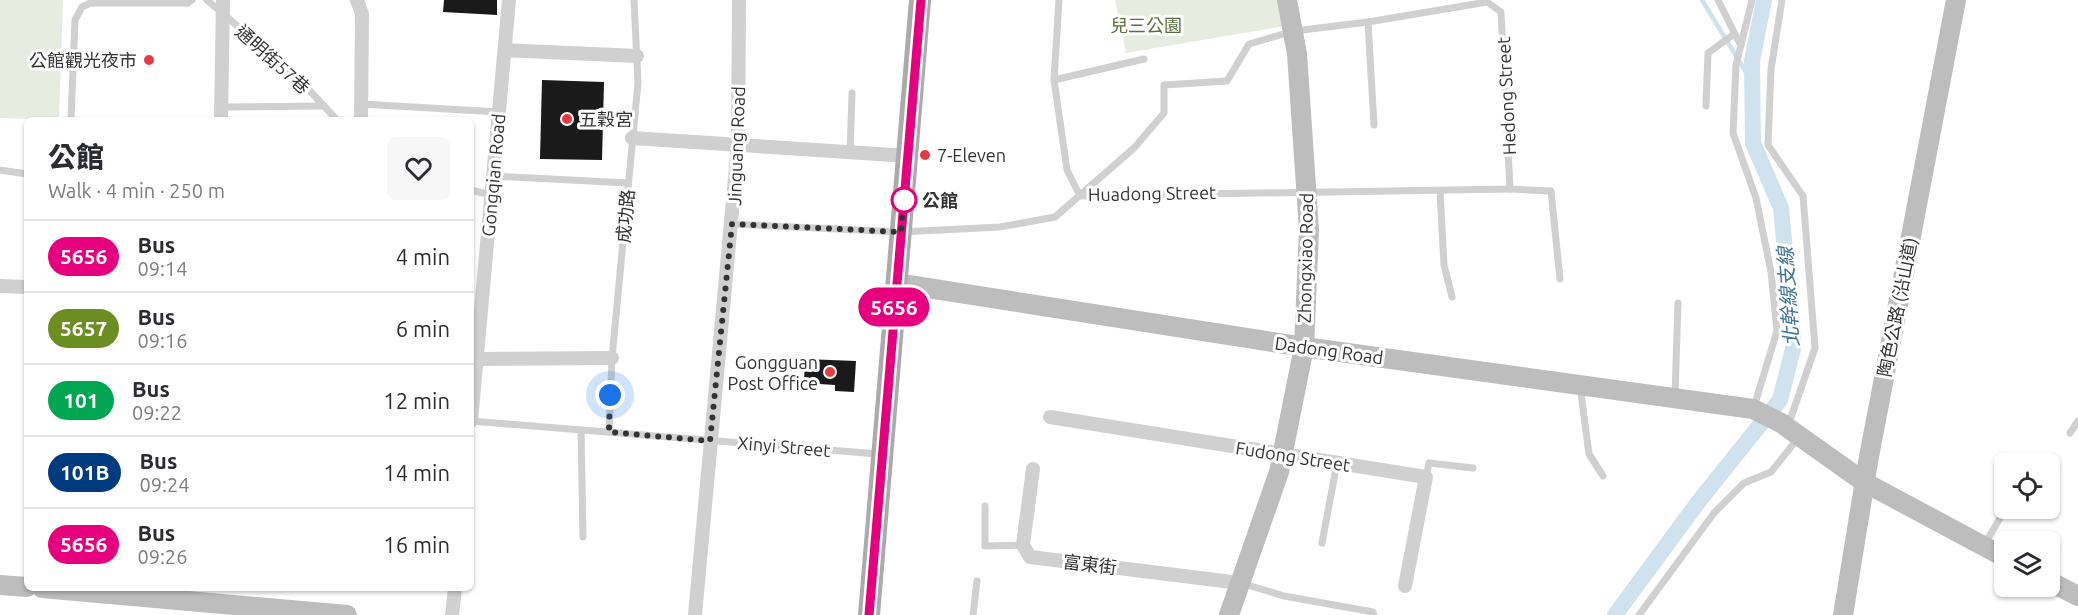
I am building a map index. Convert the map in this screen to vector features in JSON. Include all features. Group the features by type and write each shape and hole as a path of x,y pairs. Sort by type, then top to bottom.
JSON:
{"main road":[{"path":"869,615 920,0"}],"street":[{"path":"221,113 223,0"},
{"path":"357,0 362,14 361,117"},
{"name":"Gongqian Road","path":"474,359 509,0"},
{"name":"Jinguang Road","path":"695,615 738,145 739,0"},
{"name":"Zhongxiao Road","path":"1229,615 1279,472 1304,347 1310,231 1294,31 1287,0"},
{"name":"陶色公路 (沿山道)","path":"1843,615 1864,483 1956,0"},
{"path":"505,50 637,56"},
{"path":"632,138 908,156"},
{"name":"Dadong Road","path":"896,283 1304,347 1757,411"},
{"path":"0,286 24,287"},
{"path":"474,359 612,358"},
{"path":"1757,411 1793,433 1864,483 1994,551"},
{"name":"Fudong Street","path":"1050,417 1426,477"},
{"path":"1023,544 1033,469"},
{"path":"1405,586 1426,477"},
{"name":"富東街","path":"1023,544 1030,557 1240,583"},
{"path":"0,585 24,587"},
{"path":"2060,586 2077,595"},
{"path":"86,591 347,615"},
{"path":"452,615 455,591"}],"lane":[{"path":"71,117 75,20 82,7 90,3 188,3 192,0"},
{"name":"通明街57巷","path":"207,0 296,76 334,117"},
{"name":"成功路","path":"609,432 612,358 638,82 634,0"},
{"name":"Huadong Street","path":"1059,0 1054,80 1067,170 1080,196 1307,190"},
{"path":"1718,0 1741,46"},
{"path":"1752,0 1736,65 1733,133 1756,198 1771,272 1777,331 1757,411"},
{"path":"1639,615 1714,513 1744,483 1771,472 1793,433 1815,348 1803,196 1768,145 1771,69 1782,0"},
{"name":"Hedong Street","path":"1080,196 1134,148 1164,113 1164,84 1227,81 1248,44 1294,31 1368,22 1487,2 1501,12 1510,189"},
{"path":"1368,22 1374,125"},
{"path":"1706,106 1708,53 1734,33"},
{"path":"1054,80 1144,59"},
{"path":"850,154 852,93"},
{"path":"361,104 499,112"},
{"path":"221,113 324,106"},
{"path":"0,170 24,174"},
{"path":"493,176 628,183"},
{"path":"1307,190 1510,189 1551,191 1560,279"},
{"path":"474,191 491,195"},
{"path":"1440,191 1444,265 1452,297"},
{"path":"732,224 901,232 1000,227 1055,217 1080,196"},
{"path":"1675,398 1678,303"},
{"path":"1580,386 1589,454 1603,476"},
{"name":"Xinyi Street","path":"474,421 881,454"},
{"path":"2070,434 2078,421"},
{"path":"581,430 583,537"},
{"path":"1322,543 1337,463"},
{"path":"1426,477 1428,463 1473,468"},
{"path":"985,506 985,546 1023,544"},
{"path":"1983,545 1999,519"},
{"path":"973,615 976,581"},
{"path":"1240,583 1374,615"}],"green space":[{"path":"0,0 63,0 59,117 0,118"},
{"name":"兒三公園","path":"1115,0 1279,0 1285,26 1126,53"}],"building":[{"path":"444,0 497,0 497,15 443,12"},
{"path":"542,80 604,82 602,160 540,159"},
{"name":"Gongguan Post Office","path":"805,359 856,361 854,392 835,391 835,385 804,383"}],"waterway":[{"path":"1702,0 1752,82"},
{"name":"北幹線支線","path":"1615,615 1699,501 1780,400 1794,345 1781,208 1753,143 1752,61 1764,0"}],"bus line":[{"name":"5656","path":"869,615 921,0"}],"place":[{"name":"公館觀光夜市","path":"149,60"},
{"name":"五穀宮","path":"567,119"},
{"name":"7-Eleven","path":"925,155"},
{"name":"公館","path":"904,200"},
{"name":"Gongguan Post Office","path":"830,372"}],"route":[{"path":"610,395 609,432 710,441 732,224 901,232 904,194 904,200"}]}
